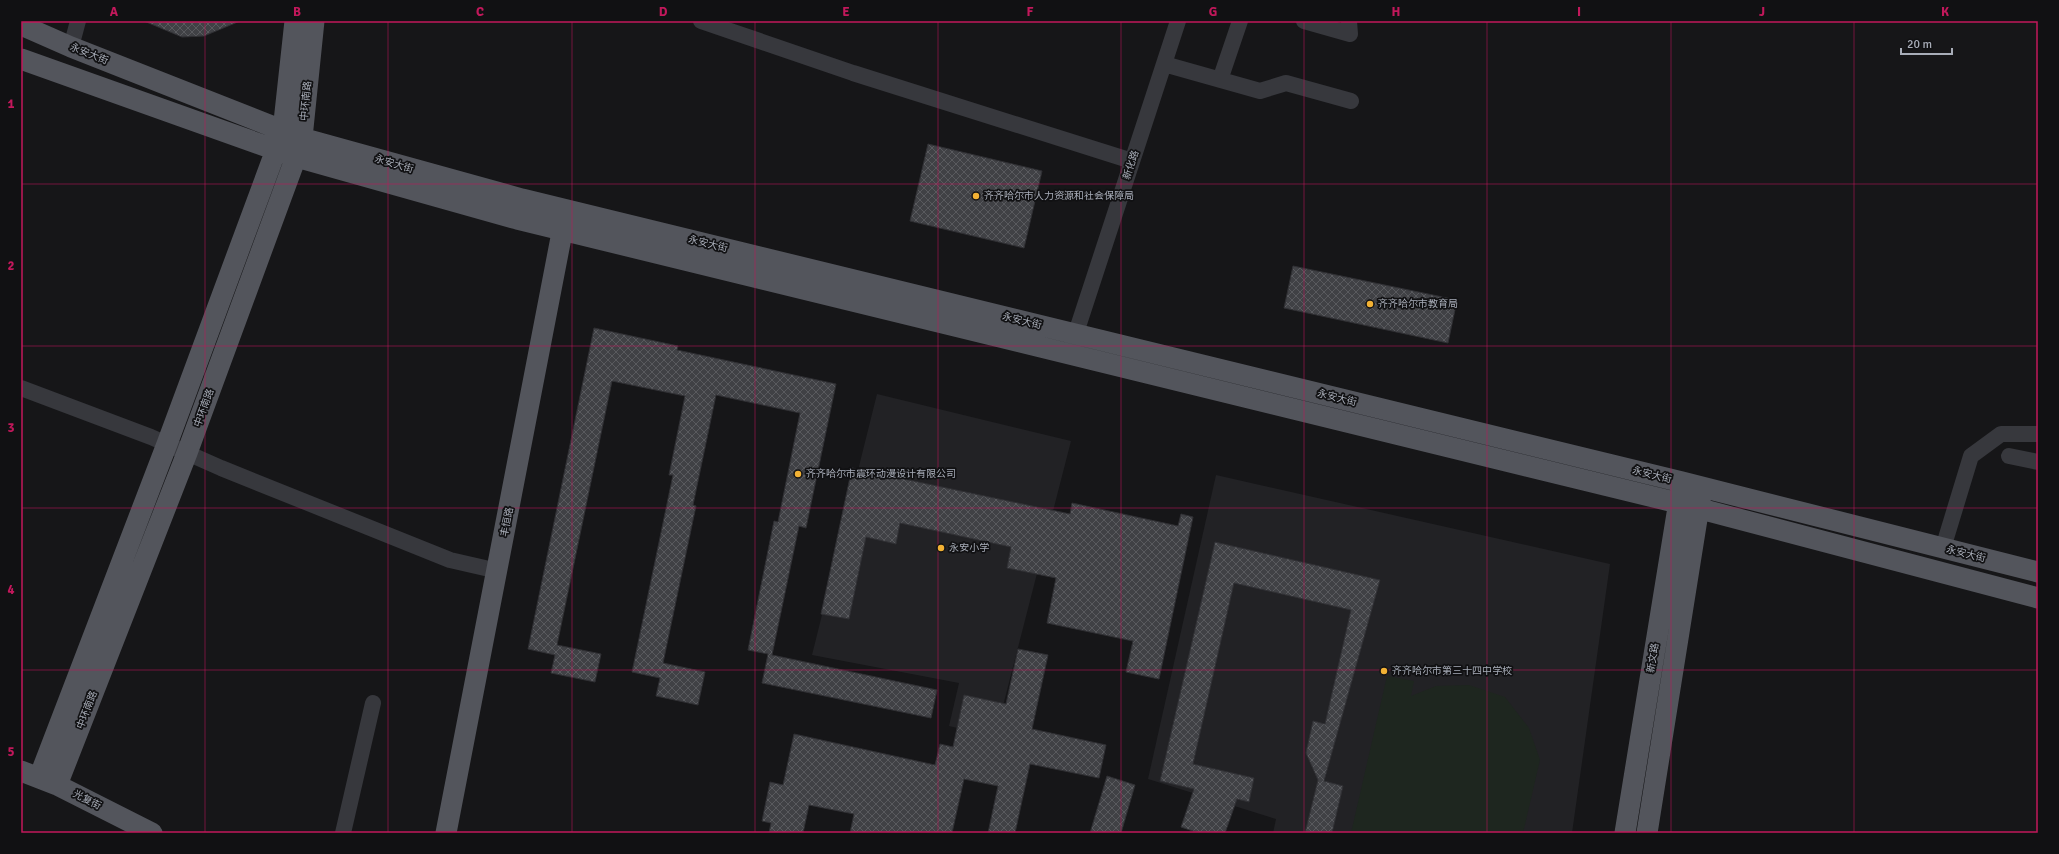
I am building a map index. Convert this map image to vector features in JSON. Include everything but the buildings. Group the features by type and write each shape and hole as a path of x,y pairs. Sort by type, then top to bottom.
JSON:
{"main road":[{"name":"中环南路","path":"39,778 167,444 279,141 295,21"},
{"name":"中环南路","path":"39,778 187,453 299,148 314,21"},
{"name":"永安大街","path":"21,25 279,141"},
{"name":"永安大街","path":"21,59 299,148 1069,354 1680,493 1702,488 2038,572"},
{"name":"永安大街","path":"565,220 1076,334 1680,493 1699,508 2038,598"},
{"name":"丰恒路","path":"446,833 565,220"},
{"path":"1647,833 1702,488"},
{"name":"新文路","path":"1625,833 1680,493"},
{"name":"光复街","path":"39,778 152,833"}],"street":[{"path":"71,47 78,21"},
{"path":"701,21 853,73 1132,160"},
{"name":"新化路","path":"1069,354 1178,21"},
{"path":"1220,80 1240,21"},
{"path":"1304,21 1350,34 1348,21"},
{"path":"1164,64 1260,91 1286,83 1351,101"},
{"path":"21,388 167,444 450,560 498,571"},
{"path":"1943,548 1971,456 2001,434 2038,434"},
{"path":"2009,456 2038,462"},
{"path":"343,833 373,704"}],"shaded area":[{"name":"永安小学","path":"877,394 1071,441 995,737 949,726 959,683 812,655"},
{"name":"齐齐哈尔市第三十四中学校","path":"1216,475 1610,564 1572,833 1273,833 1276,819 1148,779"},
{"path":"1387,676 1414,681 1411,696 1436,686 1469,685 1505,697 1529,728 1540,760 1523,833 1351,833"}],"place":[{"name":"齐齐哈尔市人力资源和社会保障局","path":"976,196"},
{"name":"齐齐哈尔市教育局","path":"1370,304"},
{"name":"齐齐哈尔市震环动漫设计有限公司","path":"798,474"},
{"name":"永安小学","path":"941,548"},
{"name":"齐齐哈尔市第三十四中学校","path":"1384,671"}]}
